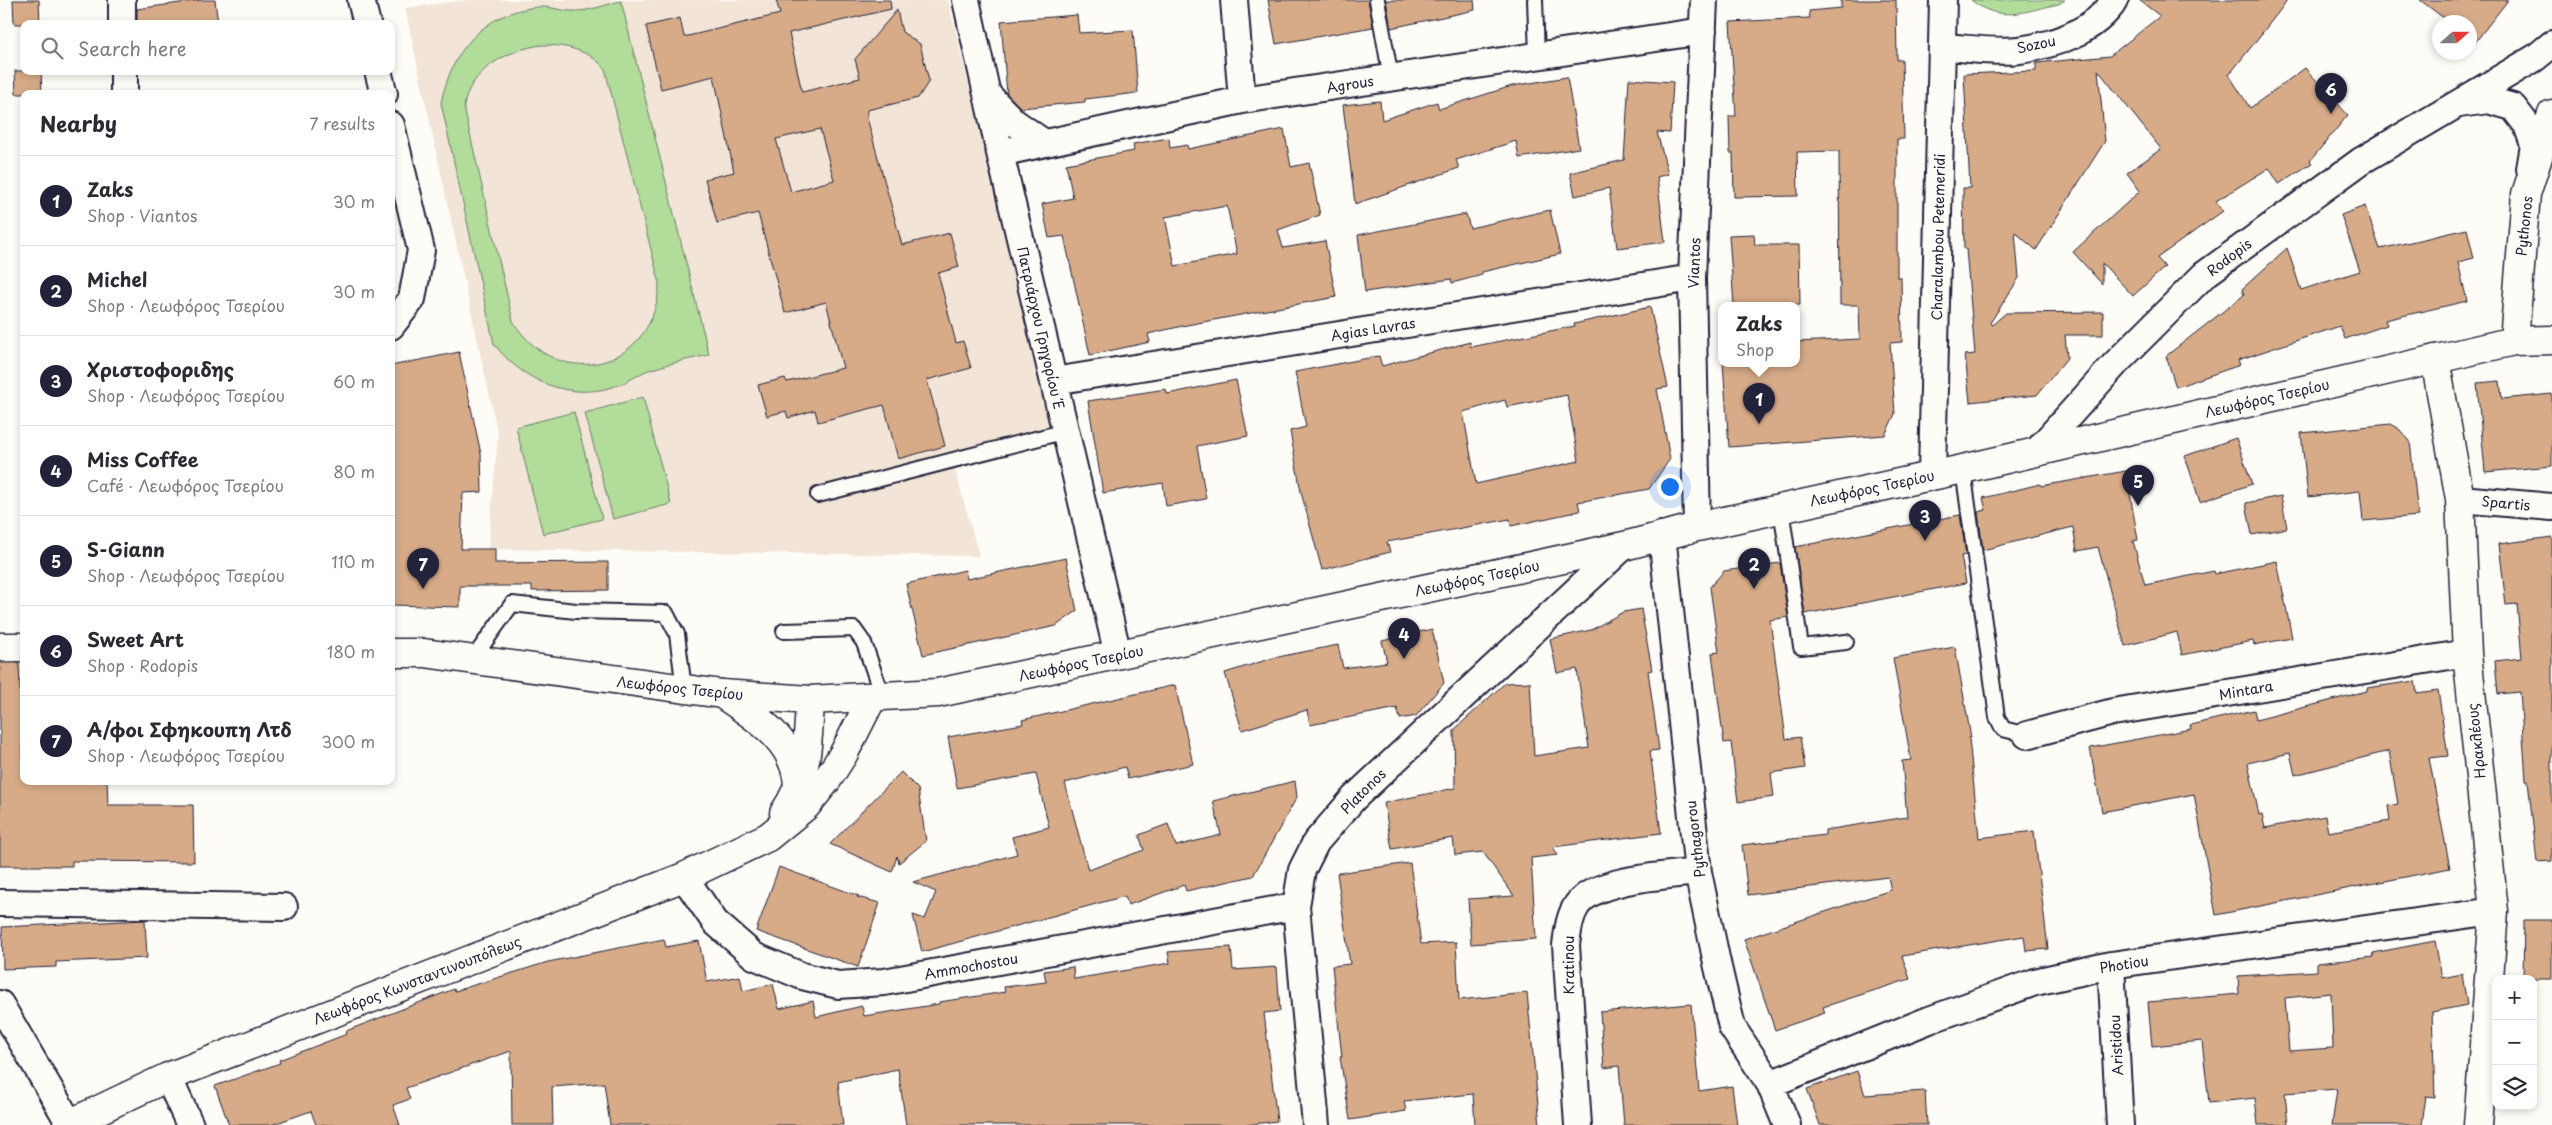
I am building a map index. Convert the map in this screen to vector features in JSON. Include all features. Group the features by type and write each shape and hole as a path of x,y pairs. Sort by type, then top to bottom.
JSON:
{"main road":[{"name":"Pythonos","path":"2514,340 2526,194 2552,114"},
{"name":"Λεωφόρος Τσερίου","path":"395,653 424,654 472,660 633,684 722,694 810,700 878,698 938,693 1624,546 1662,535 1932,474 1963,469 2514,340 2552,340"},
{"name":"Ηρακλέους","path":"2434,359 2460,499 2467,652 2494,911 2478,1125"},
{"path":"0,647 20,647"},
{"path":"722,694 770,728 781,741 795,767 798,790"},
{"name":"Λεωφόρος Κωνσταντινουπόλεως","path":"68,1124 168,1077 684,877 768,837 806,806 827,780 878,698"},
{"path":"768,837 798,790 807,757 810,700"}],"street":[{"path":"122,0 122,20"},
{"path":"361,0 366,20"},
{"name":"Πατριάρχου Γρηγορίου Ε΄","path":"966,0 1118,655"},
{"path":"1234,0 1242,100"},
{"name":"Viantos","path":"1697,527 1692,278 1704,0"},
{"name":"Charalambou Petemeridi","path":"1932,474 1943,0"},
{"name":"Sozou","path":"1943,47 2018,50 2052,42 2080,31 2105,15 2115,0"},
{"name":"Agrous","path":"1000,153 1242,100 1704,31"},
{"name":"Rodopis","path":"2038,450 2115,364 2204,276 2361,161 2535,58 2552,44"},
{"path":"124,75 124,90"},
{"path":"379,75 383,90"},
{"path":"987,94 1014,122 1044,143"},
{"path":"2455,104 2488,100 2513,107 2527,124 2534,145 2526,194"},
{"path":"395,142 421,250 412,299 395,321"},
{"name":"Agias Lavras","path":"1054,381 1692,278"},
{"name":"Spartis","path":"2460,499 2552,508"},
{"name":"Pythagorou","path":"1662,535 1698,872 1732,1027 1770,1084 1788,1125"},
{"name":"Platonos","path":"1316,1125 1296,906 1302,870 1316,842 1354,798 1624,546"},
{"name":"Mintara","path":"2027,736 2114,712 2467,652"},
{"name":"Kratinou","path":"1578,1125 1566,945 1569,922 1578,904 1592,892 1617,883 1698,872"},
{"name":"Ammochostou","path":"684,877 716,922 754,956 802,976 838,985 884,982 1296,906"},
{"path":"0,904 284,907"},
{"name":"Photiou","path":"1770,1084 1929,1020 2035,982 2111,965 2494,911"},
{"name":"Aristidou","path":"2111,965 2120,1125"},
{"path":"0,1004 68,1124"},
{"path":"168,1077 190,1125"}],"lane":[{"path":"1377,0 1391,78"},
{"path":"1535,0 1537,56"},
{"path":"818,495 1066,431"},
{"path":"1963,469 1997,717 2003,729 2027,736"},
{"path":"1781,508 1801,647 1846,642"},
{"path":"472,660 512,604 576,611 666,613 677,634 684,689"},
{"path":"784,631 854,630 864,643 878,698"}],"shaded area":[{"path":"467,0 948,0 1056,443 954,466 979,556 488,549 498,435 405,8"}],"green space":[{"path":"1971,0 2065,0 2059,4 2024,12 2003,14 1992,12"},
{"path":"621,1 709,355 652,369 625,382 603,389 586,391 568,390 551,386 535,379 506,358 494,344 441,103 453,67 462,52 486,26 501,17 518,10 538,7 582,11","holes":["551,45 585,53 605,69 659,281 654,311 642,334 624,352 602,362 579,364 555,359 532,344 513,321 464,108 467,95 473,83 492,64 516,51 529,47"]},
{"path":"643,397 671,504 613,519 585,413"},
{"path":"574,412 602,519 543,534 516,427"}],"building":[{"path":"13,0 39,0 40,20 20,20 20,24 14,24"},
{"path":"201,0 215,0 218,20 137,20 137,9"},
{"path":"776,0 890,0 891,9 789,33 802,92 860,78 855,59 897,10 902,32 920,44 929,81 918,98 867,110 867,118 902,245 950,233 959,267 938,273 956,343 963,341 971,368 927,380 945,446 898,459 884,405 818,422 815,410 788,418 786,411 767,416 758,385 785,378 787,382 843,368 826,302 785,313 758,213 717,223 705,179 734,172 714,76 661,89 646,26 680,18 684,37 780,14","holes":["820,129 834,180 791,192 776,139"]},
{"path":"1268,0 1368,0 1373,27 1276,44"},
{"path":"1386,0 1474,0 1475,10 1391,28"},
{"path":"1841,0 1896,0 1897,60 1902,60 1904,139 1897,139 1897,277 1901,277 1902,342 1890,343 1895,414 1885,435 1729,447 1723,367 1800,367 1800,342 1860,339 1859,305 1840,305 1839,151 1797,152 1798,196 1734,197 1733,153 1730,153 1729,116 1736,116 1730,22 1810,18 1809,11 1841,8"},
{"path":"2139,0 2288,0 2229,75 2250,108 2305,68 2348,115 2310,161 2312,163 2279,184 2269,168 2216,201 2223,211 2157,258 2165,267 2133,296 2102,263 2102,284 2073,252 2140,191 2127,173 2161,149 2098,70 2105,141 2036,250 2015,232 2019,278 1990,323 1992,325 2006,313 2103,312 2103,335 2065,335 2067,358 2037,395 1970,402 1965,355 1975,354 1966,249 1964,249 1963,188 1970,188 1964,74 2036,71 2036,63 2110,56 2160,16"},
{"path":"2420,0 2508,0 2477,40 2477,15 2440,15"},
{"path":"1077,15 1079,33 1133,30 1138,93 1085,99 1085,102 1021,108 1007,94 1001,21"},
{"path":"15,71 20,71 20,75 41,75 42,90 20,90 20,94 16,94"},
{"path":"1567,77 1579,148 1519,158 1516,141 1456,160 1459,168 1355,204 1343,105 1380,101 1382,120 1437,102 1439,109 1512,86"},
{"path":"1629,79 1673,82 1670,133 1657,132 1668,174 1657,177 1665,242 1617,248 1609,188 1575,196 1570,173 1624,160"},
{"path":"1284,129 1291,167 1309,163 1320,215 1278,230 1283,248 1325,241 1336,297 1148,334 1150,342 1090,355 1064,236 1049,238 1042,204 1073,198 1066,164 1134,151 1133,144 1169,138 1170,148 1187,145 1188,149","holes":["1227,206 1237,254 1175,266 1165,217"]},
{"path":"2365,206 2380,249 2467,229 2474,258 2458,262 2467,301 2385,320 2387,325 2345,339 2340,326 2238,360 2240,365 2176,387 2166,356 2244,295 2242,289 2287,248 2301,290 2360,271 2341,215"},
{"path":"1550,210 1560,254 1482,272 1482,275 1452,283 1451,279 1365,292 1358,235 1466,214 1470,228"},
{"path":"1754,234 1755,245 1799,245 1800,302 1734,302 1729,235"},
{"path":"1650,307 1668,387 1657,389 1670,459 1649,489 1578,502 1580,511 1511,526 1510,519 1387,542 1390,552 1322,570 1301,492 1290,431 1306,427 1295,372 1379,356 1382,366 1470,342 1471,347 1575,326 1574,324","holes":["1567,395 1579,461 1476,484 1463,412 1505,400 1507,407"]},
{"path":"459,352 481,454 482,492 463,493 461,549 495,549 495,563 608,562 608,590 532,591 532,586 460,586 460,607 395,605 395,365"},
{"path":"1236,380 1248,436 1197,446 1206,499 1166,506 1163,483 1103,493 1088,401 1166,389 1167,394"},
{"path":"2500,381 2502,399 2552,394 2552,466 2485,472 2477,383"},
{"path":"2391,424 2398,428 2410,441 2418,516 2363,521 2360,491 2308,497 2301,433"},
{"path":"2236,438 2252,484 2200,502 2185,456"},
{"path":"2126,471 2138,540 2133,541 2145,585 2214,571 2215,574 2277,561 2292,638 2254,645 2253,641 2182,655 2177,632 2125,646 2098,547 2077,551 2073,527 1983,550 1978,512 1986,510 1983,498 2040,484 2041,486"},
{"path":"2281,496 2287,528 2252,535 2246,503"},
{"path":"1960,515 1966,555 1961,556 1966,583 1805,614 1795,547"},
{"path":"2552,537 2552,861 2537,862 2528,780 2526,780 2520,692 2498,694 2495,661 2522,658 2517,604 2506,605 2499,544"},
{"path":"1066,558 1077,611 1056,626 923,655 906,584 965,570 967,579"},
{"path":"1780,563 1788,617 1770,620 1786,739 1800,737 1805,768 1771,773 1774,797 1738,802 1731,742 1724,743 1712,653 1719,652 1710,587 1724,571"},
{"path":"1641,609 1652,670 1648,671 1659,750 1650,751 1661,833 1553,847 1558,855 1531,858 1536,939 1471,944 1468,899 1514,896 1483,852 1455,855 1453,838 1392,849 1384,803 1455,788 1454,730 1505,683 1530,682 1534,756 1589,748 1577,669 1557,673 1550,639 1591,630 1623,612"},
{"path":"1432,629 1444,683 1416,716 1400,719 1397,708 1310,725 1307,710 1242,730 1225,673 1273,658 1338,645 1343,668 1387,662 1382,641"},
{"path":"1955,647 1971,738 1969,738 1979,838 2034,831 2048,949 2026,951 2024,936 1902,956 1910,979 1823,1007 1825,1013 1775,1030 1744,939 1891,890 1888,877 1748,895 1742,845 1825,835 1825,830 1907,817 1902,761 1911,760 1893,658"},
{"path":"0,663 19,663 20,785 107,785 108,805 193,805 194,862 72,861 72,866 0,866"},
{"path":"2415,681 2417,693 2438,690 2448,756 2429,758 2450,868 2216,915 2194,794 2102,812 2090,748 2191,729 2190,725 2254,710 2256,720 2367,691 2367,688","holes":["2389,751 2398,804 2388,806 2390,821 2328,832 2325,816 2265,828 2262,815 2259,815 2248,763 2290,753 2295,775"]},
{"path":"1175,685 1193,764 1128,779 1125,767 1065,783 1088,870 1144,850 1139,835 1168,824 1176,846 1221,835 1213,801 1295,781 1297,797 1253,876 1186,891 1184,885 1128,905 1125,896 922,952 913,915 925,919 936,892 913,882 1017,854 1012,837 1049,827 1036,774 957,788 948,737 1023,724 1022,720"},
{"path":"901,772 918,789 926,841 899,863 897,856 892,872 830,844"},
{"path":"1410,863 1421,944 1456,942 1459,1000 1527,993 1540,1125 1475,1125 1473,1094 1404,1101 1406,1111 1350,1120 1340,1057 1342,1057 1332,966 1350,964 1337,873"},
{"path":"779,867 859,896 857,897 880,903 858,967 756,931"},
{"path":"145,920 147,958 56,962 56,967 3,969 2,927"},
{"path":"2524,920 2552,920 2552,979 2537,979 2537,975 2523,975"},
{"path":"664,939 666,947 699,941 707,982 740,976 743,991 773,984 779,1009 813,1001 816,1017 862,1006 864,1016 939,1004 939,1002 1005,992 1004,987 1046,982 1044,971 1073,967 1074,979 1170,963 1168,952 1231,947 1233,970 1277,967 1280,1011 1264,1013 1277,1121 1246,1125 906,1125 898,1069 838,1082 843,1125 610,1125 604,1083 552,1087 553,1125 512,1125 511,1051 406,1088 410,1099 393,1105 400,1125 316,1125 311,1111 271,1125 229,1125 215,1086 280,1063 279,1060 347,1034 346,1031 454,989 455,991 548,962"},
{"path":"2435,941 2442,978 2462,974 2467,1005 2432,1012 2435,1097 2426,1096 2422,1125 2332,1125 2337,1089 2285,1093 2288,1125 2258,1125 2255,1098 2209,1103 2202,1041 2152,1046 2148,1002 2239,994 2238,976 2317,971 2317,963 2374,957 2373,953","holes":["2331,993 2333,1048 2289,1051 2285,998"]},
{"path":"1691,1004 1699,1091 1732,1086 1737,1125 1624,1125 1619,1066 1604,1068 1600,1012"},
{"path":"1857,1071 1865,1095 1925,1091 1927,1125 1820,1125 1807,1089"}],"place":[{"name":"Sweet Art","path":"2331,114"},
{"name":"Zaks","path":"1759,424"},
{"name":"S-Giann","path":"2138,506"},
{"name":"Χριστοφοριδης","path":"1925,541"},
{"name":"Α/φοι Σφηκουπη Λτδ","path":"423,589"},
{"name":"Michel","path":"1754,589"},
{"name":"Miss Coffee","path":"1404,659"}]}
